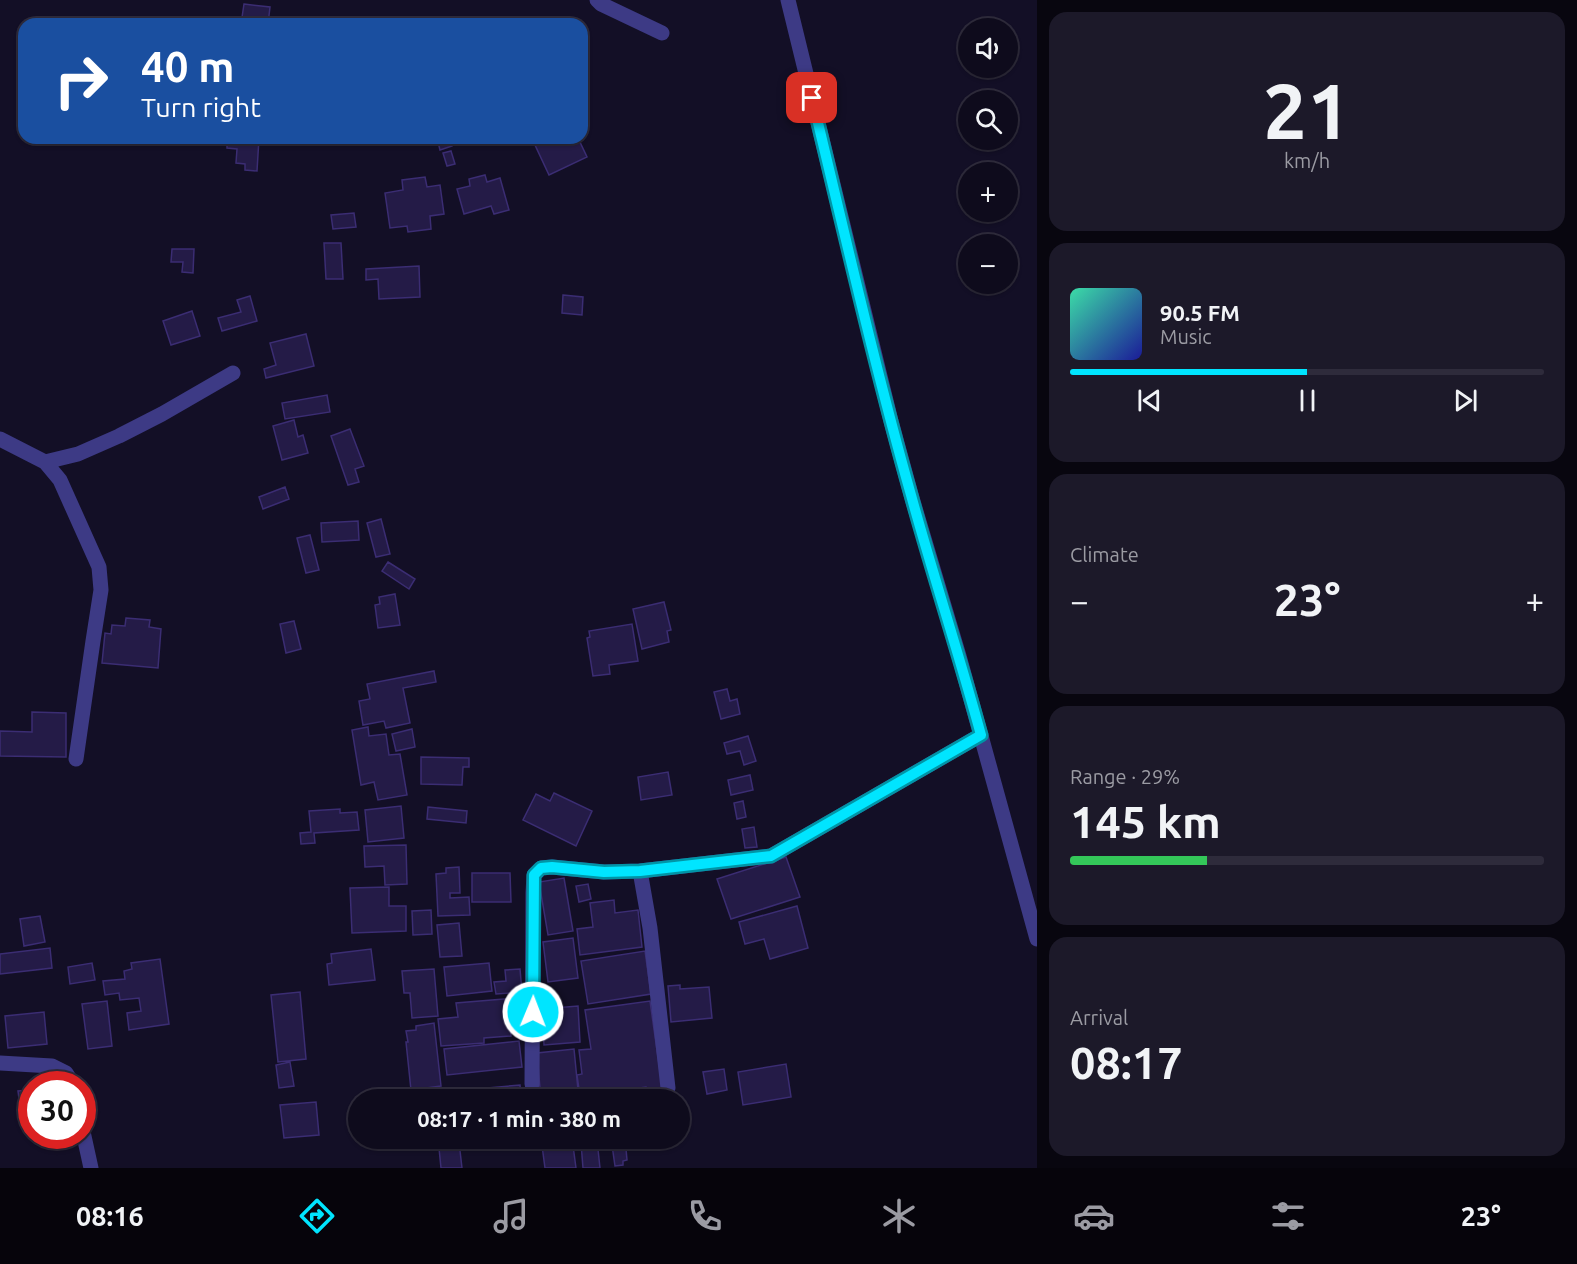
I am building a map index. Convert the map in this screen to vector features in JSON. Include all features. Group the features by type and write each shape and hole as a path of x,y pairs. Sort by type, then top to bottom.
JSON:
{"street":[{"path":"597,0 663,33"},
{"path":"788,0 894,432 1037,939"},
{"path":"45,462 78,454 119,436 232,373"},
{"path":"0,439 45,462 60,480 99,567 102,590 76,759"},
{"path":"532,1084 534,875 541,868 604,872 640,871 771,856 981,735"},
{"path":"640,871 650,928 668,1088"},
{"path":"0,1063 52,1066 62,1071"},
{"path":"87,1149 91,1168"}],"building":[{"path":"244,4 270,7 269,18 242,18"},
{"path":"227,144 259,144 257,171 245,170 245,164 236,163 237,149 227,148"},
{"path":"438,144 452,144 452,146 440,150"},
{"path":"581,144 587,157 549,175 535,145"},
{"path":"451,151 455,164 447,166 443,153"},
{"path":"485,175 487,182 500,178 509,210 494,214 491,206 464,214 457,189 470,186 469,179"},
{"path":"425,177 427,187 440,185 444,214 430,216 431,229 408,232 407,226 390,228 385,193 403,190 402,180"},
{"path":"354,213 356,227 333,229 331,215"},
{"path":"324,243 341,243 343,279 326,279"},
{"path":"172,249 194,249 193,273 182,272 183,262 171,262"},
{"path":"419,266 420,297 379,299 378,279 366,280 366,269"},
{"path":"563,295 583,297 582,315 562,313"},
{"path":"250,296 257,321 222,331 218,318 241,312 237,300"},
{"path":"192,311 200,336 171,345 163,321"},
{"path":"306,334 314,366 266,378 264,369 276,365 270,343"},
{"path":"327,395 330,412 285,419 282,403"},
{"path":"294,420 298,437 303,435 308,453 282,460 273,426"},
{"path":"350,429 364,466 355,469 359,482 348,485 331,436"},
{"path":"285,487 289,499 263,509 259,497"},
{"path":"381,519 390,554 376,557 367,523"},
{"path":"358,521 359,540 322,542 321,523"},
{"path":"310,535 319,570 306,573 297,538"},
{"path":"388,562 415,579 409,589 382,571"},
{"path":"395,594 400,625 378,628 375,605 380,604 379,597"},
{"path":"664,602 671,630 667,631 669,642 642,649 633,609"},
{"path":"126,618 150,620 149,627 161,629 158,668 102,663 105,633 111,634 112,625 125,626"},
{"path":"294,621 301,649 286,653 280,624"},
{"path":"632,624 638,661 609,665 610,674 593,676 587,638 590,637 589,631"},
{"path":"434,671 436,682 403,688 410,723 386,728 384,721 363,725 359,701 370,699 367,684"},
{"path":"727,689 730,701 737,699 740,714 721,719 714,692"},
{"path":"32,712 66,713 66,757 0,756 0,731 32,732"},
{"path":"368,727 369,736 386,734 389,755 400,754 407,795 378,800 374,782 361,785 352,730"},
{"path":"412,729 415,747 396,751 392,734"},
{"path":"748,736 756,761 744,765 740,751 727,754 724,743"},
{"path":"421,757 469,758 469,767 463,767 462,785 421,784"},
{"path":"668,772 672,795 641,800 638,777"},
{"path":"750,775 753,790 731,795 728,780"},
{"path":"554,793 592,811 576,846 523,820 536,794 550,801"},
{"path":"743,801 746,817 737,819 734,803"},
{"path":"401,806 404,838 368,842 365,810"},
{"path":"428,807 467,811 466,823 427,819"},
{"path":"340,809 340,813 357,812 359,830 314,833 315,843 301,844 300,833 311,832 309,811"},
{"path":"754,827 757,847 745,848 742,829"},
{"path":"406,845 407,884 385,885 384,866 365,867 364,846"},
{"path":"786,857 800,897 731,919 717,879"},
{"path":"459,867 460,893 450,893 450,898 469,897 470,915 438,916 436,874 446,873 446,868"},
{"path":"472,873 510,873 511,902 472,902"},
{"path":"564,878 573,931 548,935 539,882"},
{"path":"588,884 591,899 579,902 576,886"},
{"path":"389,887 389,906 406,906 406,931 352,933 350,888"},
{"path":"614,900 615,913 638,910 642,947 580,955 577,929 593,927 590,903"},
{"path":"797,906 808,948 770,959 764,939 745,944 739,922"},
{"path":"431,910 432,934 413,935 412,911"},
{"path":"40,916 45,942 24,946 20,919"},
{"path":"459,923 462,956 440,957 437,925"},
{"path":"573,938 578,978 548,982 543,942"},
{"path":"50,948 52,968 0,974 0,954"},
{"path":"371,949 375,980 329,985 327,964 332,963 331,954"},
{"path":"645,951 651,994 588,1004 581,961"},
{"path":"160,959 169,1024 129,1030 127,1013 141,1011 139,998 120,1000 119,993 105,995 103,981 125,979 124,971 132,969 131,963"},
{"path":"92,963 95,980 70,984 68,967"},
{"path":"489,963 492,991 447,996 444,967"},
{"path":"434,969 438,1016 412,1018 410,993 404,993 402,971"},
{"path":"520,969 522,992 496,994 494,982 506,981 505,970"},
{"path":"680,985 680,989 709,987 712,1018 671,1022 668,986"},
{"path":"300,992 306,1059 278,1062 271,995"},
{"path":"517,998 519,1021 510,1022 511,1036 484,1038 484,1043 441,1046 438,1019 458,1017 456,1003"},
{"path":"107,1001 112,1046 88,1049 82,1004"},
{"path":"650,1001 662,1089 646,1089 646,1087 579,1089 577,1075 582,1074 579,1050 591,1049 585,1010"},
{"path":"578,1006 580,1042 544,1045 542,1009"},
{"path":"44,1012 47,1044 8,1048 5,1016"},
{"path":"434,1023 441,1086 411,1089 406,1031 416,1030 416,1026"},
{"path":"519,1041 522,1067 447,1075 444,1049"},
{"path":"574,1049 578,1089 540,1089 537,1053"},
{"path":"290,1062 294,1086 279,1088 276,1065"},
{"path":"786,1064 791,1097 743,1105 738,1072"},
{"path":"724,1069 727,1090 707,1094 703,1072"},
{"path":"520,1085 520,1089 475,1089"},
{"path":"316,1102 319,1135 284,1138 280,1105"},
{"path":"439,1149 460,1149 462,1168 441,1168"},
{"path":"542,1149 573,1149 576,1168 545,1168"},
{"path":"581,1149 598,1149 600,1168 583,1168"},
{"path":"613,1149 626,1149 627,1160 623,1161 623,1165 615,1166"}],"route":[{"path":"533,1012 533,893 534,875 541,868 604,872 640,871 771,856 981,735 891,422 812,98"}]}
